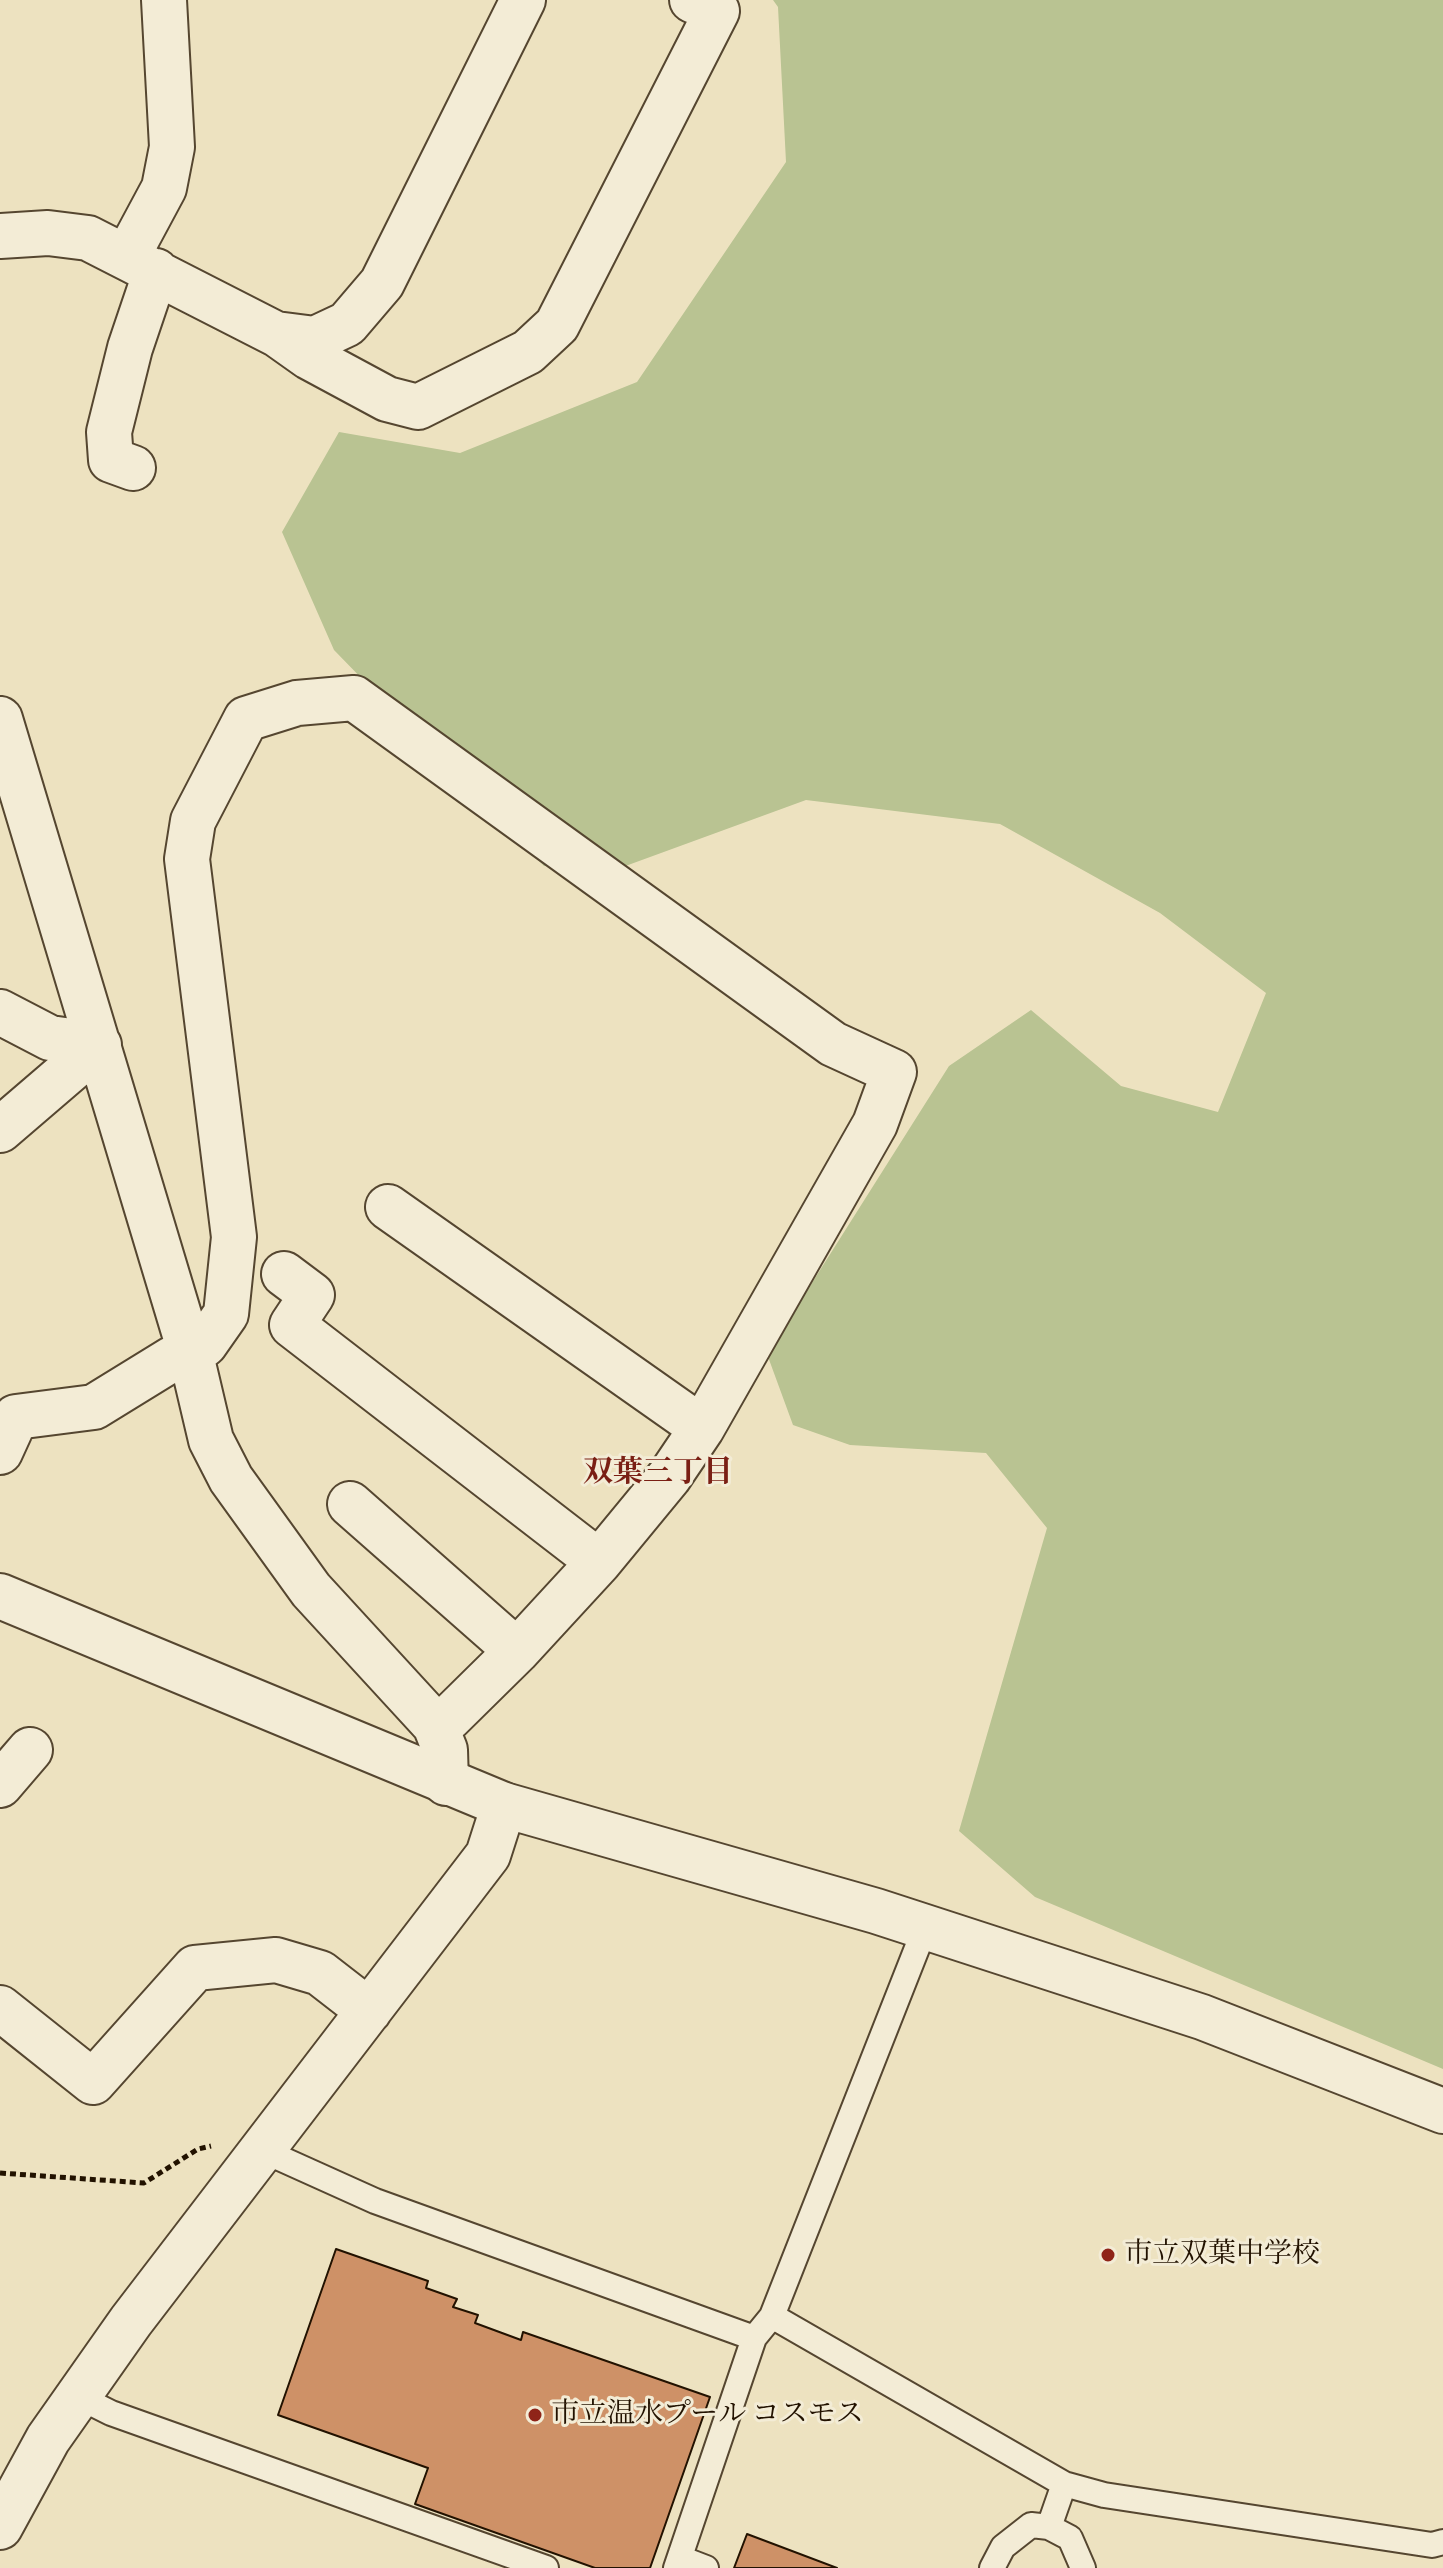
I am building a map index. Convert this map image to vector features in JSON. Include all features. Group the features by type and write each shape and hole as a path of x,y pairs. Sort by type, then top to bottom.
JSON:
{"street":[{"path":"133,468 111,460 109,432 130,348 141,264 164,188 172,147 164,0"},
{"path":"276,334 315,339 347,324 382,283 523,0"},
{"path":"0,236 48,233 88,238 276,334 309,357 387,399 418,407 528,352 557,325 717,11 692,0"},
{"path":"0,1452 16,1417 94,1407 172,1359 191,1355 205,1344 226,1314 234,1237 187,859 193,821 246,719 297,703 354,698 833,1044 894,1072 875,1124 702,1428 669,1477 599,1562 517,1651 449,1718 435,1725"},
{"path":"0,719 191,1355 211,1440 231,1479 311,1590 435,1725 445,1750 446,1783"},
{"path":"0,1012 50,1038 99,1045"},
{"path":"0,1130 99,1045"},
{"path":"388,1207 702,1428"},
{"path":"284,1274 312,1295 292,1325 599,1562"},
{"path":"350,1504 517,1651"},
{"path":"0,1596 504,1805 925,1928 1202,2017 1443,2111"},
{"path":"0,1785 30,1750"},
{"path":"0,2527 48,2439 77,2396 488,1855 504,1805"},
{"path":"0,2008 93,2082 195,1968 276,1960 320,1973 369,2011"}],"lane":[{"path":"706,2568 678,2563 754,2338 772,2316 925,1928"},
{"path":"264,2151 375,2201 754,2338"},
{"path":"772,2316 1064,2484 1104,2495 1432,2545 1443,2542"},
{"path":"77,2396 111,2413 546,2568"},
{"path":"1049,2527 1064,2484"},
{"path":"992,2568 1003,2547 1031,2525 1049,2527 1070,2538 1083,2568"}],"path":[{"path":"0,2173 144,2183 198,2149 225,2144 264,2151"}],"green space":[{"path":"773,0 1443,0 1443,2069 1035,1897 959,1831 1047,1528 986,1453 850,1445 793,1425 767,1354 949,1066 1031,1010 1121,1086 1218,1112 1266,993 1160,913 1000,824 806,800 620,868 544,866 334,650 282,532 339,432 460,453 637,382 786,162 778,7"}],"building":[{"path":"336,2249 428,2281 426,2288 457,2299 453,2307 478,2315 475,2323 521,2340 523,2332 710,2397 650,2568 595,2568 415,2504 428,2468 278,2415"},
{"path":"747,2534 837,2568 734,2568"}],"place":[{"name":"市立双葉中学校","path":"1108,2255"},
{"name":"市立温水プール コスモス","path":"535,2415"}],"district":[{"name":"双葉三丁目","path":"658,1474"}]}
